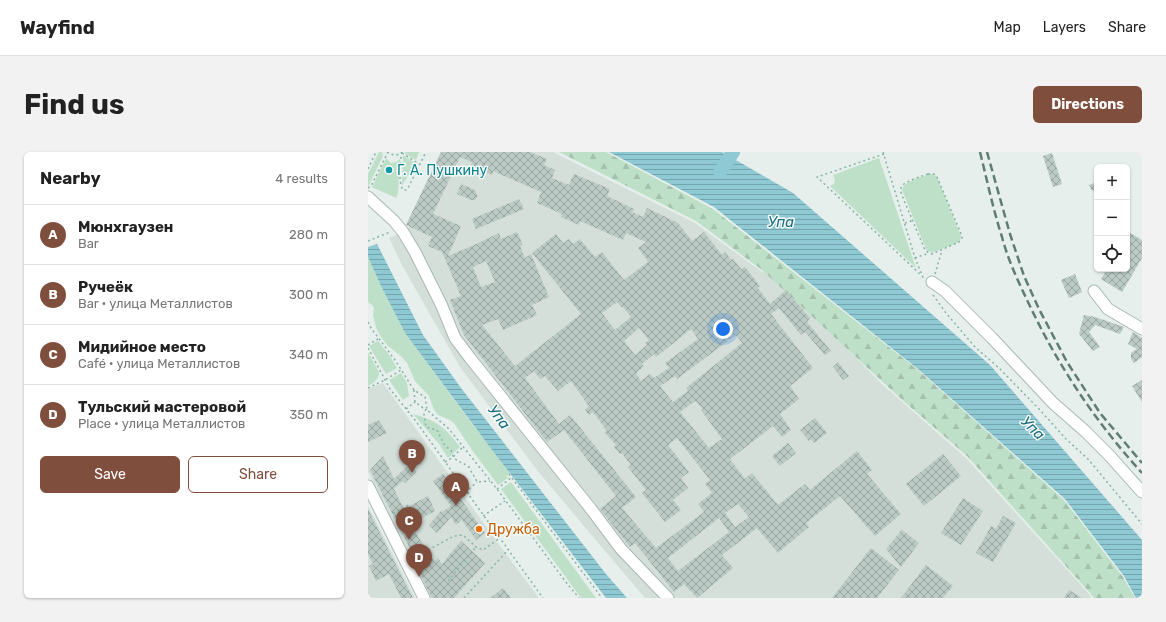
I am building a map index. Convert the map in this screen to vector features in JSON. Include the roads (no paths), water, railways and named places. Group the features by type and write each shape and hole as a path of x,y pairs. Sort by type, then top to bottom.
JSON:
{"street":[{"path":"368,197 394,221 403,232 415,252 441,304 455,338 621,549 668,598"},
{"path":"932,282 945,291 992,338 1053,404 1086,432 1108,454 1142,492"},
{"path":"1094,291 1108,309 1142,329"},
{"path":"368,486 424,598"}],"water":[{"name":"Упа","path":"609,152 722,152 793,193 990,365 1142,540 1142,598 1136,598 1124,576 1065,499 918,369 714,207"},
{"name":"Упа","path":"377,244 423,335 461,388 606,574 627,598 606,598 492,450 405,333 368,257 368,247"}],"waterway":[{"path":"720,172 733,152"}],"railway":[{"path":"980,152 1007,254 1040,326 1065,371 1093,413 1142,473"},
{"path":"987,152 1010,234 1024,276 1039,309 1067,362 1100,413 1142,463"}],"place":[{"name":"Г. А. Пушкину","path":"389,170"},
{"name":"Ручеёк","path":"412,473"},
{"name":"Мюнхгаузен","path":"456,506"},
{"name":"Дружба","path":"479,529"},
{"name":"Мидийное место","path":"409,540"},
{"name":"Тульский мастеровой","path":"419,577"}]}
